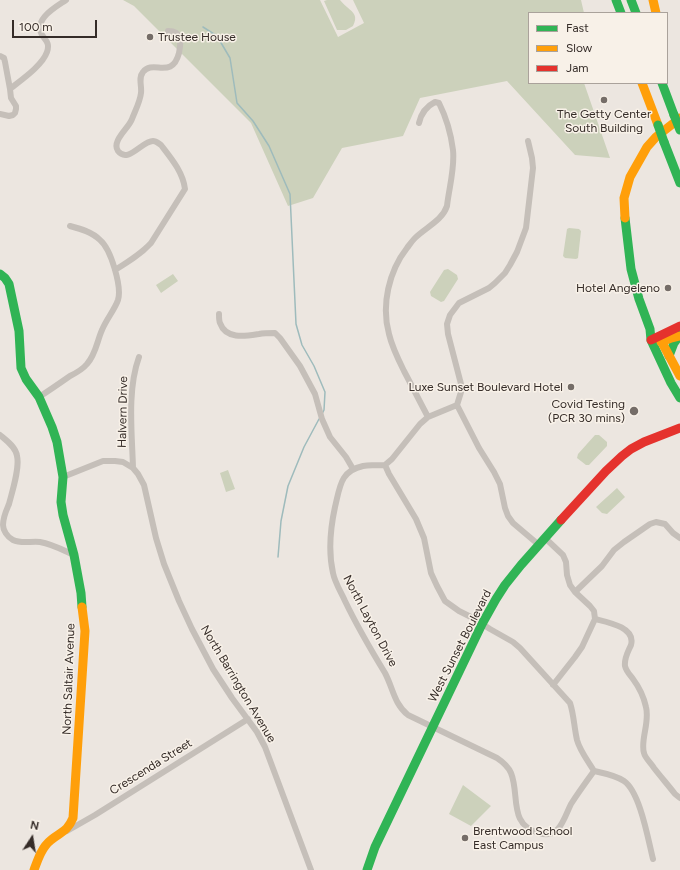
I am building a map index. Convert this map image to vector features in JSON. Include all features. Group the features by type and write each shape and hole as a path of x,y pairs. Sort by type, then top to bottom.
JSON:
{"main road":[{"path":"610,0 615,12"},
{"path":"616,0 621,12"},
{"path":"631,0 636,12"},
{"path":"653,0 656,12"},
{"path":"642,84 661,124"},
{"path":"648,84 680,183"},
{"path":"664,85 677,117 680,130"},
{"path":"677,117 646,148 630,177 624,198 625,222 631,269 639,299 671,383 680,398"},
{"path":"667,140 680,166"},
{"name":"North Saltair Avenue","path":"0,274 9,284 21,344 21,368 26,379 39,397 57,442 63,477 61,502 63,515 74,556 81,593 85,631 74,813 72,822 66,831"},
{"path":"656,341 680,326"},
{"path":"656,341 680,336"},
{"path":"669,356 674,343 680,336"},
{"path":"656,341 669,356 680,376"},
{"name":"West Sunset Boulevard","path":"367,870 375,847 482,624 506,585 521,565 606,471 626,453 642,443 680,428"},
{"path":"34,870 44,848 51,841 66,831"}],"street":[{"path":"10,89 36,67 44,58 48,44 40,28 41,20 50,11 66,0"},
{"path":"115,270 146,249 185,189 184,180 179,171 161,145 157,142 146,142 134,152 128,154 119,152 117,147 117,142 129,125 139,100 141,90 140,81 144,71 153,67 166,68 172,66 176,62 181,42 179,34 168,31"},
{"path":"0,56 4,58 6,62 12,98 16,106 15,113 13,115 9,116 0,114"},
{"path":"418,123 420,116 429,106 435,102 439,103 446,121 453,151 453,167 447,206 445,212 440,217 415,238 396,264 390,279 386,311 388,334 395,352 428,417"},
{"path":"528,141 533,168 526,228 517,252 507,269 495,283 489,288 459,303 450,315 447,324 448,334 461,384 461,392 457,405 479,448 500,484 508,516 513,523 563,555 566,562 567,575 570,584 575,592 590,606 594,612 595,619 582,648 553,685"},
{"path":"39,397 87,364 94,354 106,321 118,301 119,284 108,251 102,241 83,229 70,226"},
{"path":"218,314 220,324 225,331 230,334 239,336 275,333 280,338 300,366 315,394 322,419 330,437 354,469 364,466 385,465 392,459 420,424 428,417 457,405"},
{"name":"Halvern Drive","path":"133,468 132,402 135,368 139,357"},
{"path":"0,434 17,454 18,464 15,482 4,517 3,526 6,535 12,540 21,542 39,542 49,544 74,556"},
{"path":"63,477 103,461 123,462 133,468"},
{"path":"385,465 388,474 416,519 424,538 431,573 445,601 459,611 513,642 570,703 578,741 594,771 614,776 624,781 631,788 637,798 653,859"},
{"name":"North Barrington Avenue","path":"133,468 144,485 156,538 164,564 189,623 213,668 265,747 311,870"},
{"name":"North Layton Drive","path":"354,469 344,476 340,484 330,538 330,555 333,573 336,583 350,612 387,677 399,706 408,715 503,762 511,773 516,806 521,822 535,832 549,835 560,828 571,804 594,771"},
{"path":"575,592 602,566 614,550 650,524 656,522 665,524 680,538"},
{"path":"595,619 616,624 627,632 631,638 631,644 625,660 625,666 628,673 634,680 646,708 648,719 643,745 644,754 675,794 680,798"},
{"name":"Crescenda Street","path":"66,831 248,720"}],"green space":[{"path":"123,0 320,0 338,37 364,23 353,0 581,0 584,12 528,12 528,84 584,84 610,158 575,155 507,81 420,98 403,136 342,148 313,198 288,206 251,123 134,6"},
{"path":"340,0 352,11 355,17 353,26 346,30 337,30 324,1"},
{"path":"567,229 579,229 581,231 578,258 576,259 565,258 563,256"},
{"path":"448,269 457,275 458,279 444,301 441,302 431,296 430,292 444,270"},
{"path":"173,274 178,281 161,293 156,285"},
{"path":"595,435 599,435 607,442 607,446 589,465 586,465 577,458 578,454"},
{"path":"228,470 235,489 226,492 220,473"},
{"path":"617,488 625,497 607,514 602,513 596,507"},
{"path":"463,785 491,806 471,826 449,814"}],"waterway":[{"path":"203,27 217,36 230,58 237,103 253,121 269,146 290,194 296,324 302,345 314,366 325,392 324,410 322,414"},
{"path":"278,557 281,521 288,486 304,447 319,419"}],"traffic: fast":[{"path":"616,0 621,12"},
{"path":"631,0 636,12"},
{"path":"662,84 674,115"},
{"path":"674,115 680,130"},
{"path":"658,125 664,142"},
{"path":"664,142 680,183"},
{"path":"625,218 631,269 639,299 650,329 651,340 671,383 680,398"},
{"path":"0,274 9,284 19,331 21,368 26,379 39,397 57,442 63,477 61,502 74,555 82,607"},
{"path":"669,356 674,343 680,335"},
{"path":"367,870 375,847 482,624 505,585 561,520"}],"traffic: slow":[{"path":"653,0 656,12"},
{"path":"642,84 658,125"},
{"path":"625,218 624,198 630,177 647,147 656,137 680,118"},
{"path":"661,342 680,336"},
{"path":"659,337 680,376"},
{"path":"34,870 45,846 66,829 73,818 85,631 82,607"}],"traffic: jam":[{"path":"651,340 680,326"},
{"path":"561,520 606,471 631,449 644,442 680,428"}],"place":[{"name":"Trustee House","path":"150,37"},
{"name":"The Getty Center South Building","path":"604,100"},
{"name":"Hotel Angeleno","path":"668,288"},
{"name":"Luxe Sunset Boulevard Hotel","path":"571,387"},
{"name":"Covid Testing (PCR 30 mins)","path":"634,411"},
{"name":"Brentwood School East Campus","path":"465,838"}]}
